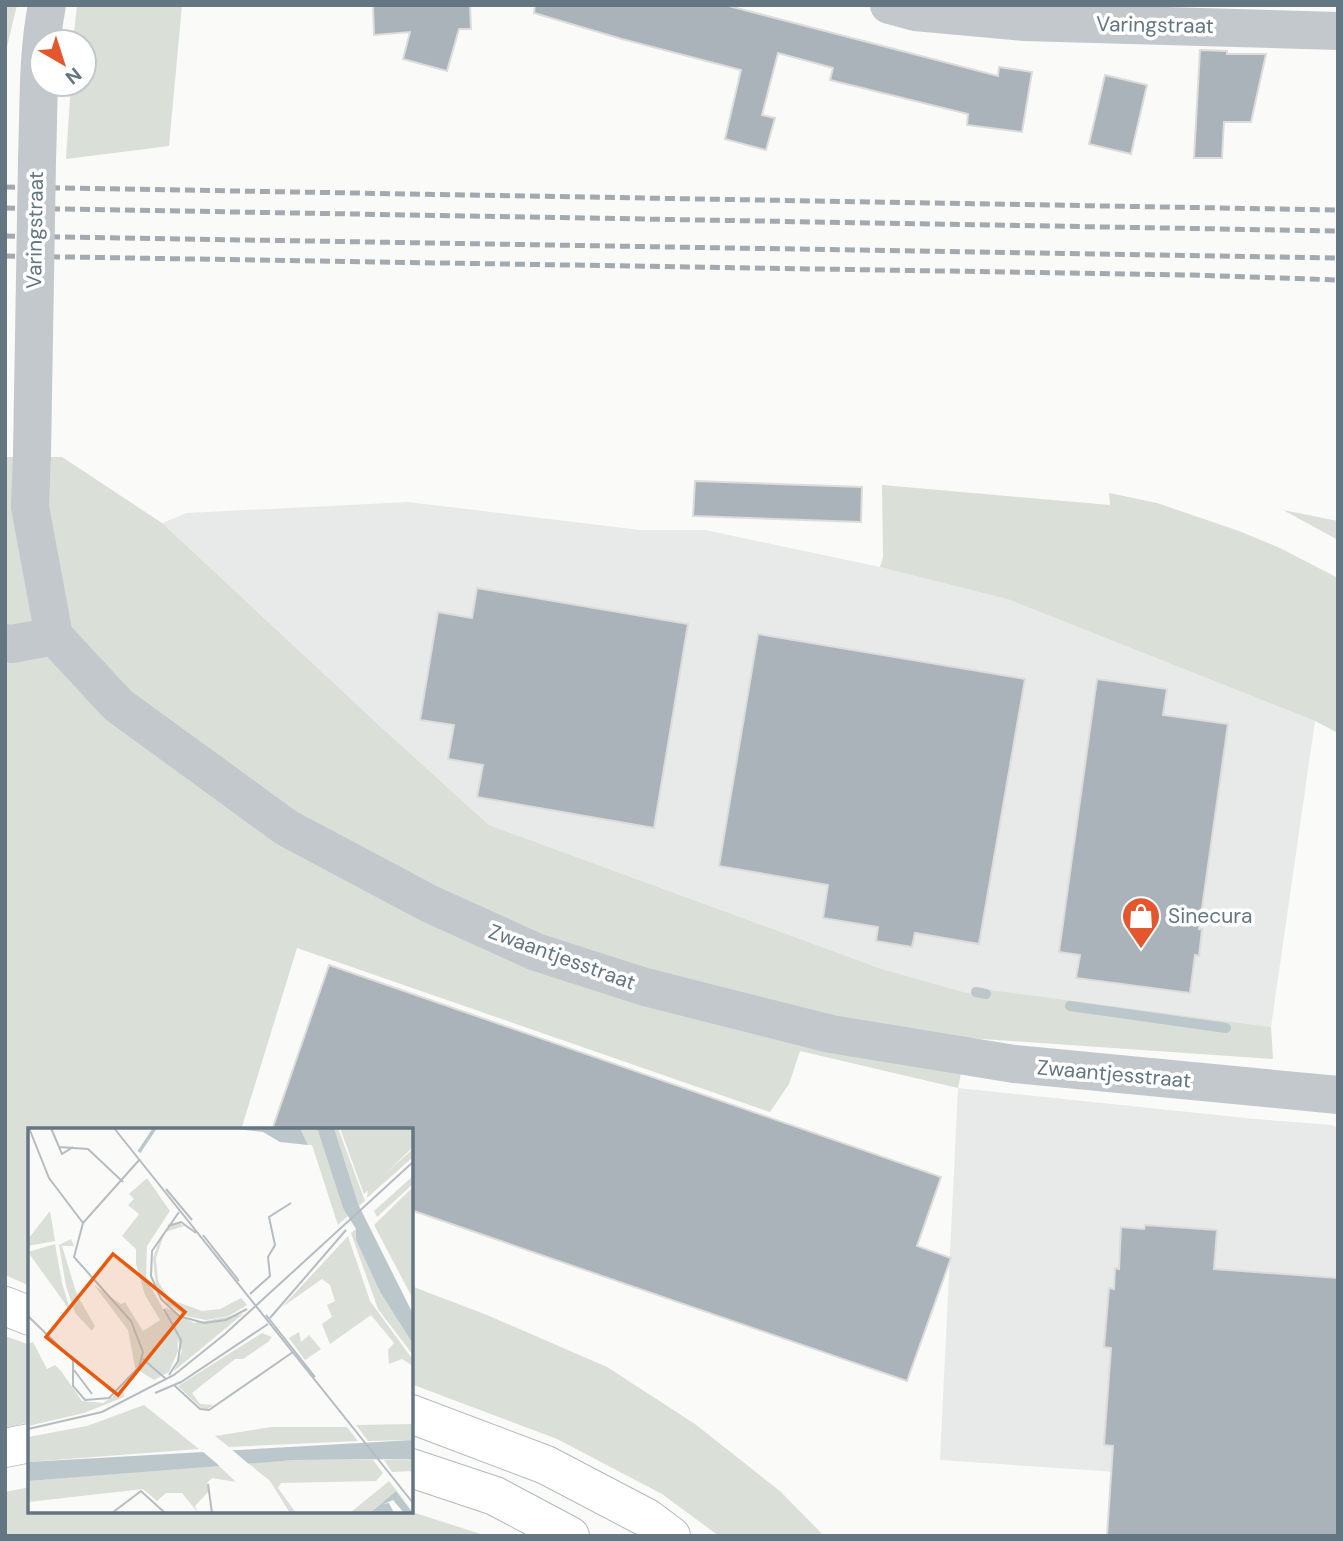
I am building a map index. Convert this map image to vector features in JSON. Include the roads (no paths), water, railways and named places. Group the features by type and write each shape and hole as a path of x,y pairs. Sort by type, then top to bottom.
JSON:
{"highway":[{"path":"5,1306 28,1315"},
{"path":"413,1415 545,1465 648,1518 671,1536"},
{"path":"5,1448 28,1443"},
{"path":"413,1469 495,1496 570,1536"}],"street":[{"name":"Varingstraat","path":"47,5 41,51 37,160 30,507 54,636"},
{"name":"Varingstraat","path":"889,5 915,12 1024,22 1338,30"},
{"path":"5,643 54,636"},
{"name":"Zwaantjesstraat","path":"54,636 118,705 287,828 430,904 536,952 645,987 831,1034 1014,1064 1338,1095"}],"waterway":[{"path":"976,992 986,994"},
{"path":"1070,1006 1226,1028"}],"railway":[{"path":"5,187 1338,210"},
{"path":"5,208 1338,231"},
{"path":"5,236 1338,258"},
{"path":"5,256 1192,275 1338,280"}],"place":[{"name":"Sinecura","path":"1141,950"}]}
